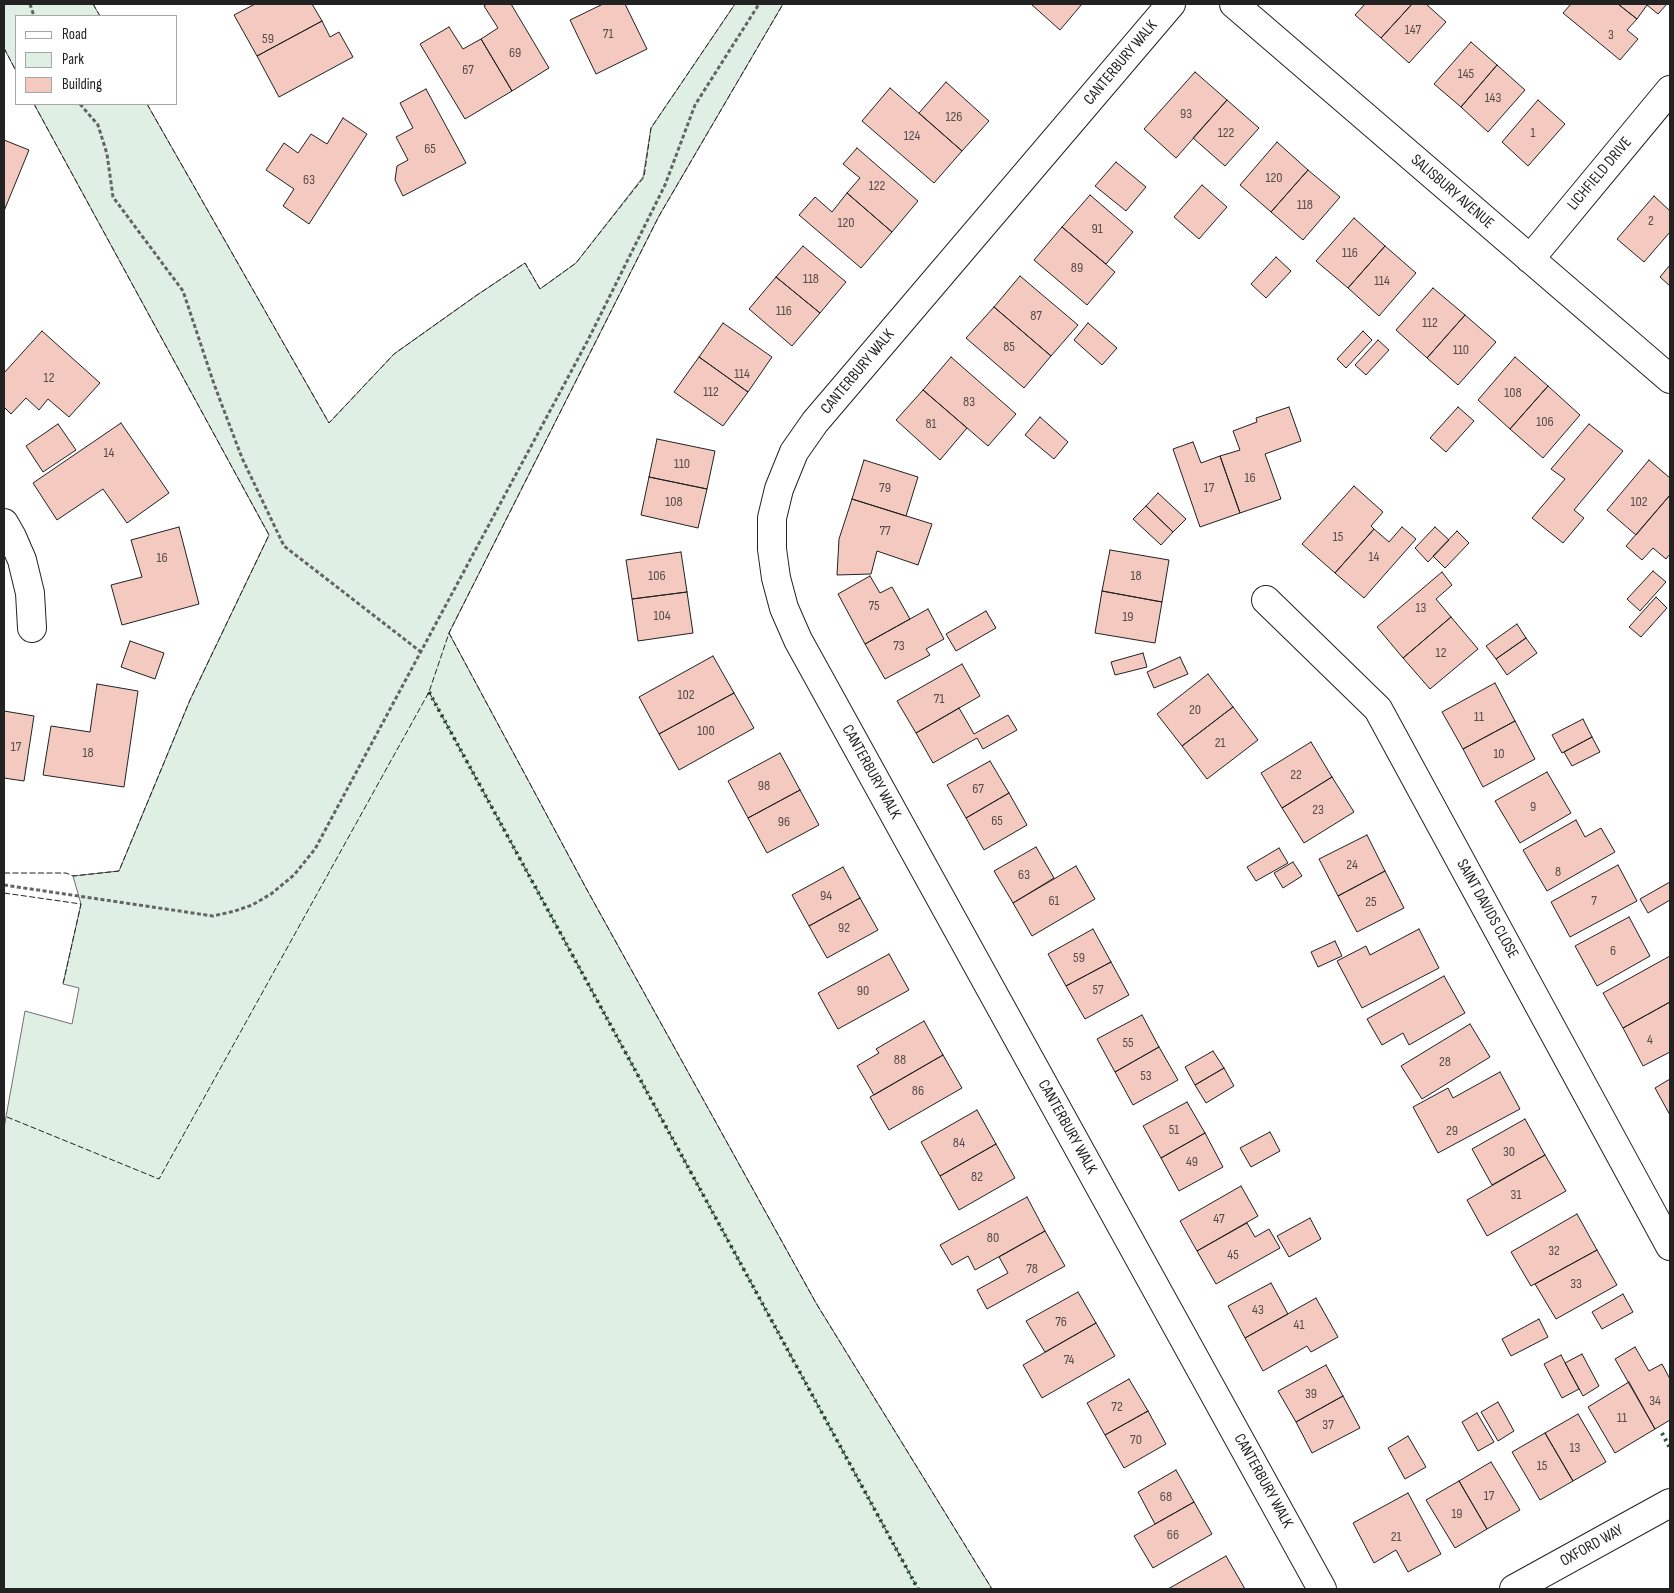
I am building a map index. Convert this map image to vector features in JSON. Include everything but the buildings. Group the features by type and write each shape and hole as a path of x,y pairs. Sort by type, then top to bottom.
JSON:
{"street":[{"name":"CANTERBURY WALK","path":"1171,4 815,422 794,452 779,489 772,518 772,549 776,578 784,608 798,640 1322,1589"},
{"name":"SALISBURY AVENUE","path":"1234,4 1670,379"},
{"name":"LICHFIELD DRIVE","path":"1530,259 1670,90"},
{"path":"4,523 22,560 30,593 32,628"},
{"name":"SAINT DAVIDS CLOSE","path":"1266,600 1378,709 1670,1246"},
{"name":"OXFORD WAY","path":"1514,1589 1670,1503"}],"path":[{"path":"4,885 213,916 252,906 271,894 294,875 315,849 588,340 665,186 695,106 759,4"},
{"path":"81,105 98,126 106,154 113,197 183,291 214,384 242,458 284,546 421,652"}],"green space":[{"path":"4,4 93,4 99,15 15,15 15,69 4,48"},
{"path":"735,4 783,4 659,216 449,633 586,888 816,1303 992,1589 4,1589 4,1128 25,1011 72,1024 79,988 63,984 81,904 73,876 119,871 190,700 269,535 35,105 148,105 329,423 394,354 525,263 540,289 576,263 643,177 651,128"}],"hedge":[{"path":"429,692 918,1589"},
{"path":"1662,1433 1670,1448"}],"fence":[{"path":"93,4 99,15"},
{"path":"148,105 329,423 394,354 525,263 540,289 576,263 644,177 651,128 735,4"},
{"path":"7,1117 159,1179 429,692 449,633 659,216 783,4"},
{"path":"4,48 15,69"},
{"path":"4,873 66,873 73,876 119,871 190,700 269,535 35,105"},
{"path":"449,633 586,888 816,1303 992,1589"},
{"path":"429,692 918,1589"},
{"path":"4,893 81,904 63,984"}]}
